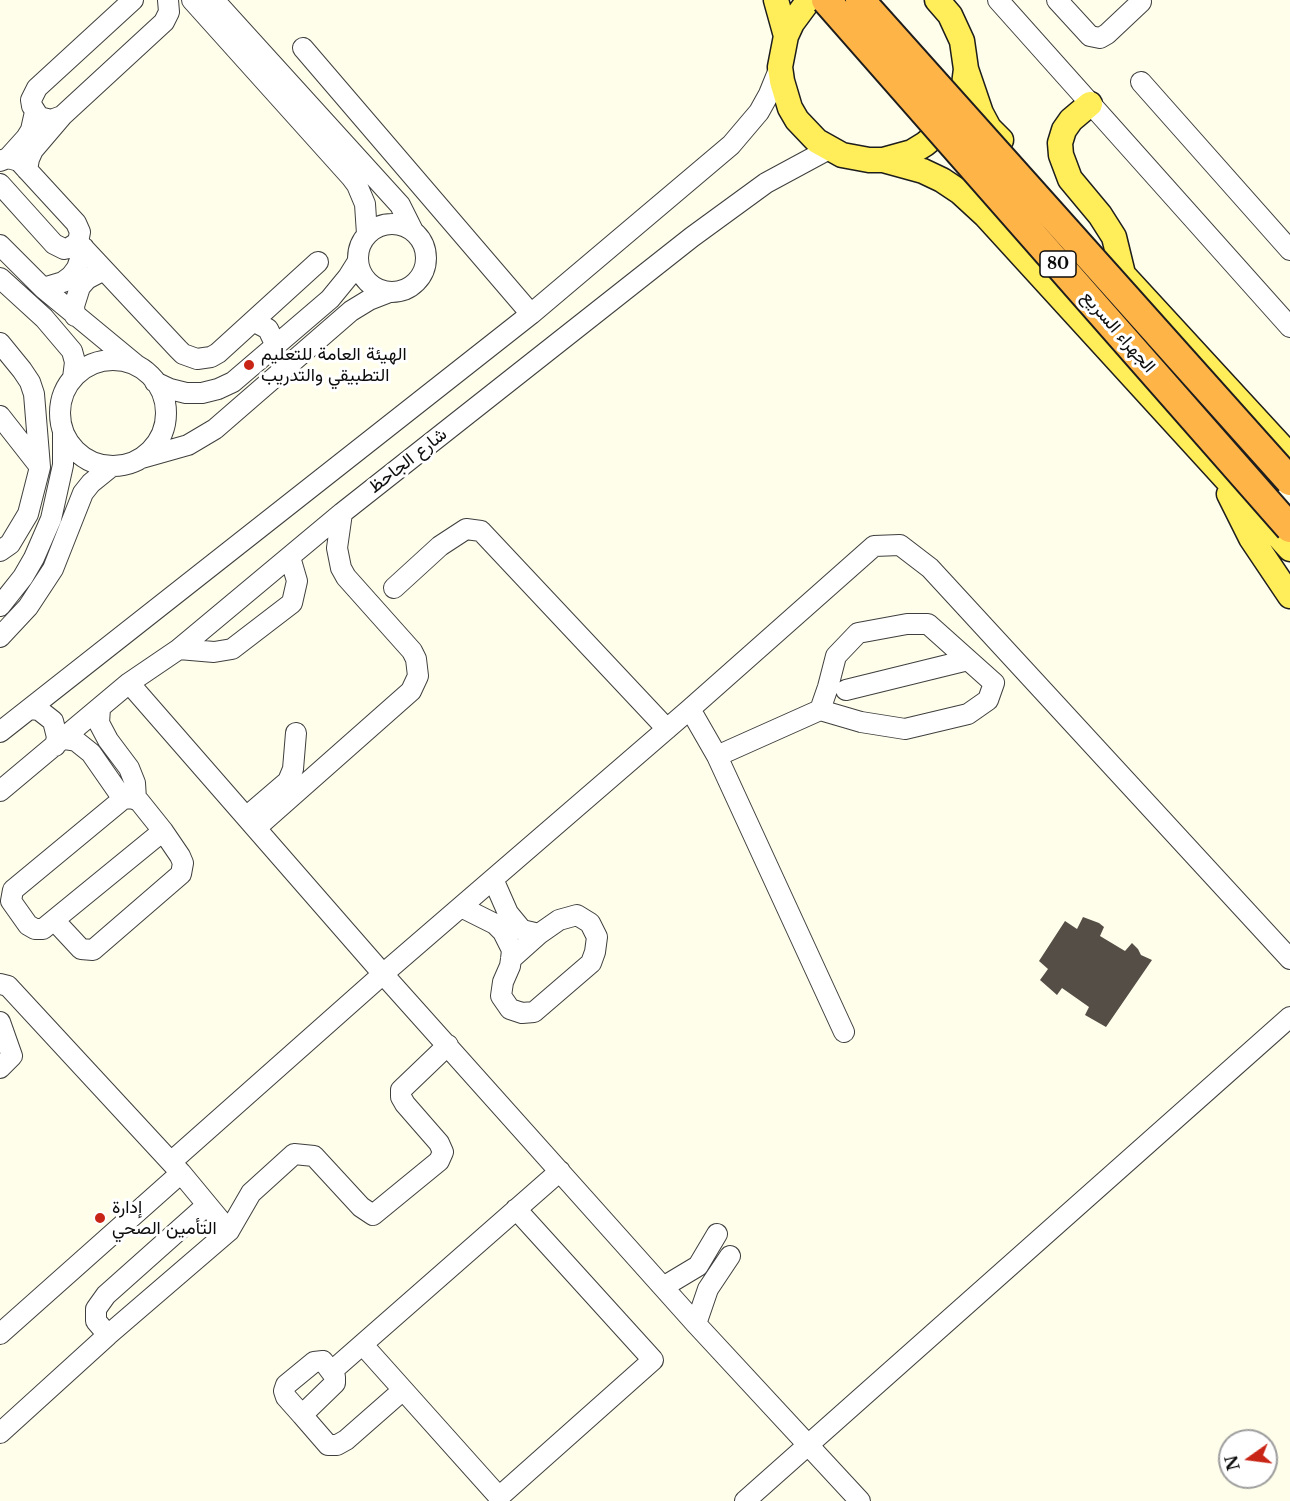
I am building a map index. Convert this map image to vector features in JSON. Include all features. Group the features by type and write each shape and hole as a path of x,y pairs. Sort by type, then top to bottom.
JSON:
{"highway":[{"name":"الجهراء السريع","path":"826,0 1290,528"},
{"name":"الجهراء السريع","path":"860,0 1290,481"}],"main road":[{"path":"776,0 786,36"},
{"path":"809,0 792,22 786,36 780,67 785,95 797,120 817,141 829,149 855,158 883,160 898,157 918,148 936,135 946,124 960,98 966,69"},
{"path":"937,0 957,27 965,54 966,69 981,113 989,128 1290,456"},
{"path":"1090,104 1071,120 1064,130 1060,142 1061,155 1070,179 1100,215 1114,237 1122,261 1123,274"},
{"name":"الجهراء السريع","path":"883,160 923,171 942,180 960,192 985,215 1290,549"},
{"path":"1217,468 1251,538 1290,596"}],"street":[{"path":"4,160 31,130 34,112 32,100 36,88 133,0"},
{"path":"164,22 170,12 168,0"},
{"path":"998,0 1290,327"},
{"path":"1057,0 1090,36 1100,38 1141,2"},
{"path":"27,170 28,159 33,150 62,116 164,22 202,3"},
{"path":"63,431 77,453 100,465 123,466 188,445 215,429 351,310 387,293 407,290 416,284 426,267 425,247 413,231 400,205 202,3"},
{"path":"202,3 357,185 365,204 368,234"},
{"path":"303,48 531,314"},
{"path":"0,732 531,314 731,145 759,112 780,67"},
{"path":"1142,82 1290,250"},
{"path":"34,112 45,119 57,119 62,116"},
{"name":"شارع الجاحظ","path":"0,791 129,683 179,649 342,513 692,237 766,183 829,149"},
{"path":"4,160 19,161 76,223 80,232 81,245 77,268 63,282 43,288"},
{"path":"0,184 54,244 64,249 81,245"},
{"path":"387,293 370,285 360,270 358,251 368,234 385,224 405,226 413,231"},
{"path":"0,245 43,288 155,382 186,393 202,393 233,382 337,292 358,261"},
{"path":"81,245 178,349 190,358 197,359 211,357 318,261"},
{"path":"75,316 76,296 80,287 87,279 104,270"},
{"path":"0,278 44,318 72,351 75,362 73,378"},
{"path":"270,305 280,322 296,329"},
{"path":"253,321 268,329 276,346"},
{"path":"0,343 26,376 34,394 40,466 28,514 10,544 0,551"},
{"path":"0,606 17,586 34,558 51,519 63,465 63,431 60,418 61,403 66,390 73,378 87,367 104,361 116,360 139,367"},
{"path":"142,458 153,449 165,423 166,409 155,382"},
{"path":"0,416 40,466"},
{"path":"0,637 28,606 53,568 83,493 91,483 112,466"},
{"path":"251,823 304,786 411,691 418,676 416,659 412,651 346,577 341,568 337,548 342,513"},
{"path":"394,588 441,546 466,529 481,531 667,729"},
{"path":"0,1334 384,974 874,546 900,545 930,568 1290,958"},
{"path":"179,649 214,652 232,649 292,603 297,581 290,557"},
{"path":"717,756 820,710 861,722 905,729 968,714 988,700 994,683 928,624 907,624 858,633 836,656 820,710"},
{"path":"846,690 968,660"},
{"path":"834,666 861,722"},
{"path":"129,683 384,974 696,1324 860,1501"},
{"path":"100,708 99,723 108,740 129,768 135,783 130,799 13,890 10,898 13,905 31,928 43,929 163,831"},
{"path":"30,709 39,710 53,721 60,742 76,741 91,753 130,799 163,831 182,859 183,870 97,948 89,951 81,949 54,920"},
{"path":"690,709 717,756 844,1032"},
{"path":"251,823 288,781 301,735 304,786"},
{"path":"493,879 508,913 522,930 539,934"},
{"path":"461,907 495,924 503,932 512,950 501,996 510,1009 522,1013 534,1012 591,963 597,938 590,923 577,915 559,920 511,959"},
{"path":"0,984 8,986 176,1167 229,1231"},
{"path":"745,1501 1290,1017"},
{"path":"0,1022 12,1056 0,1068"},
{"path":"0,1433 108,1335 229,1231 251,1193 294,1154 314,1156 361,1207 373,1215 439,1161 443,1152 439,1143 405,1104 401,1097 401,1090 448,1044"},
{"path":"332,1371 560,1171"},
{"path":"108,1335 96,1321 96,1309 106,1295 207,1205"},
{"path":"363,1345 499,1497 653,1360 516,1209"},
{"path":"663,1287 698,1266 717,1234"},
{"path":"696,1324 708,1289 730,1256"},
{"path":"302,1415 335,1383 332,1371 323,1361 314,1362 286,1385 284,1391 286,1396 328,1446 337,1445 346,1440 403,1390"}],"building":[{"path":"1083,917 1104,927 1100,936 1125,951 1132,943 1141,955 1152,960 1106,1027 1085,1015 1089,1007 1062,988 1057,995 1040,980 1048,969 1039,961 1065,921 1077,929"}],"place":[{"name":"الهيئة العامة للتعليم التطبيقي والتدريب","path":"249,365"},
{"name":"إدارة التأمين الصحي","path":"100,1218"}]}
